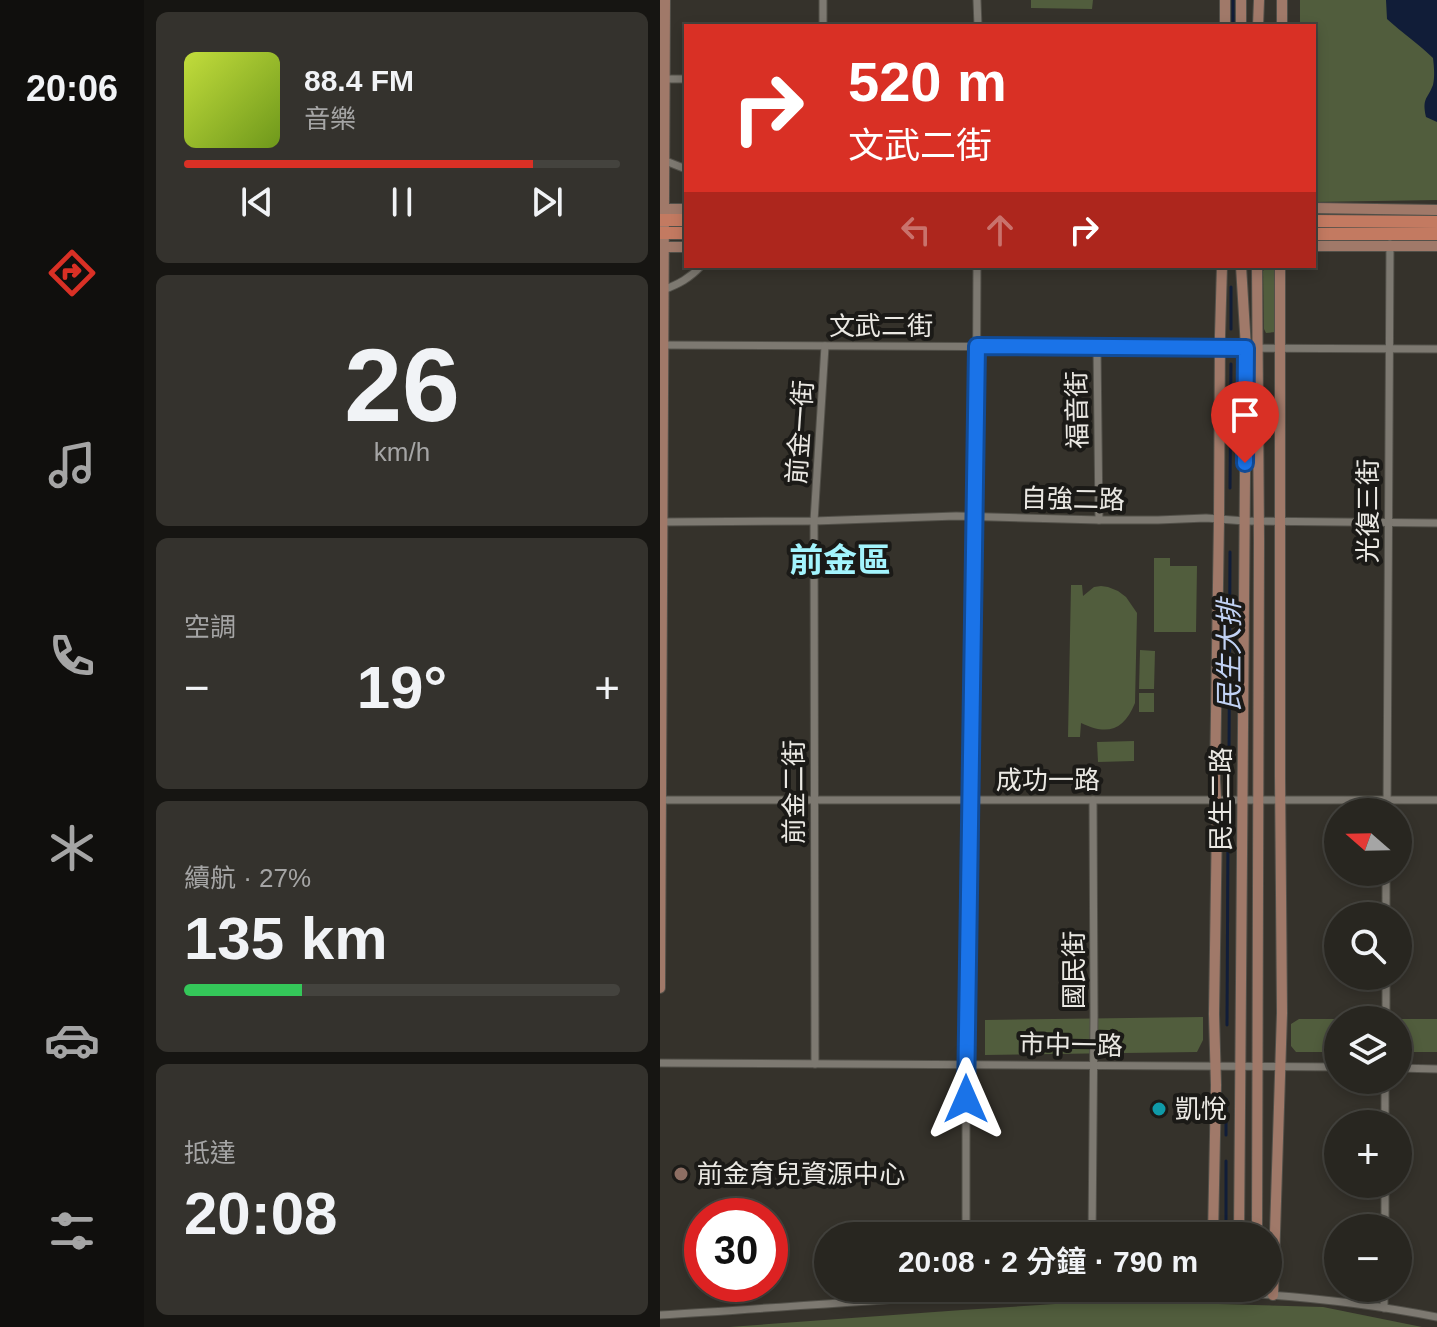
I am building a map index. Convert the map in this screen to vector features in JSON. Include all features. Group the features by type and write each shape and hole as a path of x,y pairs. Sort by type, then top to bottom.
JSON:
{"main road":[{"path":"660,988 662,79 665,0"},
{"path":"1225,0 1225,24"},
{"path":"1241,0 1241,24"},
{"path":"1258,24 1259,0"},
{"path":"1282,0 1282,24"},
{"path":"1316,209 1390,228 1437,246"},
{"path":"662,227 684,210"},
{"path":"1316,246 1390,228 1437,210"},
{"path":"662,227 684,221"},
{"path":"1316,221 1437,234"},
{"path":"1316,234 1437,222"},
{"path":"662,227 684,232"},
{"path":"662,227 684,245"},
{"path":"1213,1222 1222,268"},
{"name":"民生二路","path":"1241,268 1252,348 1259,521 1257,1222"},
{"name":"民生二路","path":"1239,1222 1245,521 1257,268"},
{"path":"1275,1222 1282,998 1280,268"}],"street":[{"path":"823,0 823,24"},
{"path":"977,0 978,24"},
{"path":"662,79 684,79"},
{"path":"663,160 684,168"},
{"name":"光復三街","path":"1387,798 1390,228"},
{"path":"663,290 691,277 699,268"},
{"path":"966,1222 977,268"},
{"name":"文武二街","path":"662,345 1437,349"},
{"name":"前金一街","path":"814,521 825,346"},
{"name":"福音街","path":"1097,347 1099,520"},
{"name":"自強二路","path":"661,522 976,517 1437,523"},
{"name":"前金二街","path":"814,521 815,1064"},
{"name":"成功一路","path":"661,800 1324,801"},
{"name":"國民街","path":"1092,1222 1093,800"},
{"name":"成功一路","path":"1412,800 1437,800"},
{"name":"市中一路","path":"660,1063 1324,1067"},
{"path":"1412,1068 1437,1069"},
{"path":"1282,1295 1437,1317"},
{"path":"660,1315 833,1302"},
{"path":"1384,1302 1384,1308"}],"green space":[{"path":"1031,0 1093,0 1092,9 1031,8"},
{"path":"1300,0 1437,0 1437,200 1316,202 1316,24 1300,24"},
{"path":"1265,268 1276,270 1276,332 1266,333 1264,329"},
{"path":"1154,558 1170,558 1170,566 1197,566 1196,632 1154,632"},
{"path":"1071,585 1082,585 1083,596 1094,587 1101,586 1118,591 1137,613 1135,703 1131,712 1120,725 1107,730 1081,723 1080,737 1068,737"},
{"path":"1140,650 1155,651 1154,689 1139,689"},
{"path":"1139,693 1154,693 1154,712 1139,712"},
{"path":"1134,741 1134,761 1098,762 1097,742"},
{"path":"1203,1017 1203,1040 1197,1052 985,1055 985,1020"},
{"path":"1299,1019 1324,1019 1324,1052 1296,1052 1291,1046 1291,1024"},
{"path":"1412,1019 1437,1019 1437,1052 1412,1052"},
{"path":"1086,1302 1323,1307 1422,1327 729,1327"}],"water":[{"path":"1386,0 1437,0 1437,122 1426,117 1425,106 1434,82 1433,58 1387,19"}],"waterway":[{"name":"民生大排","path":"1233,0 1233,24"},
{"name":"民生大排","path":"1231,287 1231,329"},
{"name":"民生大排","path":"1230,488 1231,364"},
{"name":"民生大排","path":"1229,757 1230,552"},
{"name":"民生大排","path":"1227,1025 1228,833"},
{"name":"民生大排","path":"1226,1099 1226,1135"},
{"name":"民生大排","path":"1226,1161 1226,1222"}],"place":[{"name":"凱悅","path":"1159,1109"},
{"name":"前金育兒資源中心","path":"681,1174"}],"district":[{"name":"前金區","path":"840,560"}],"route":[{"path":"966,1099 977,346 1246,348 1245,463"}]}
